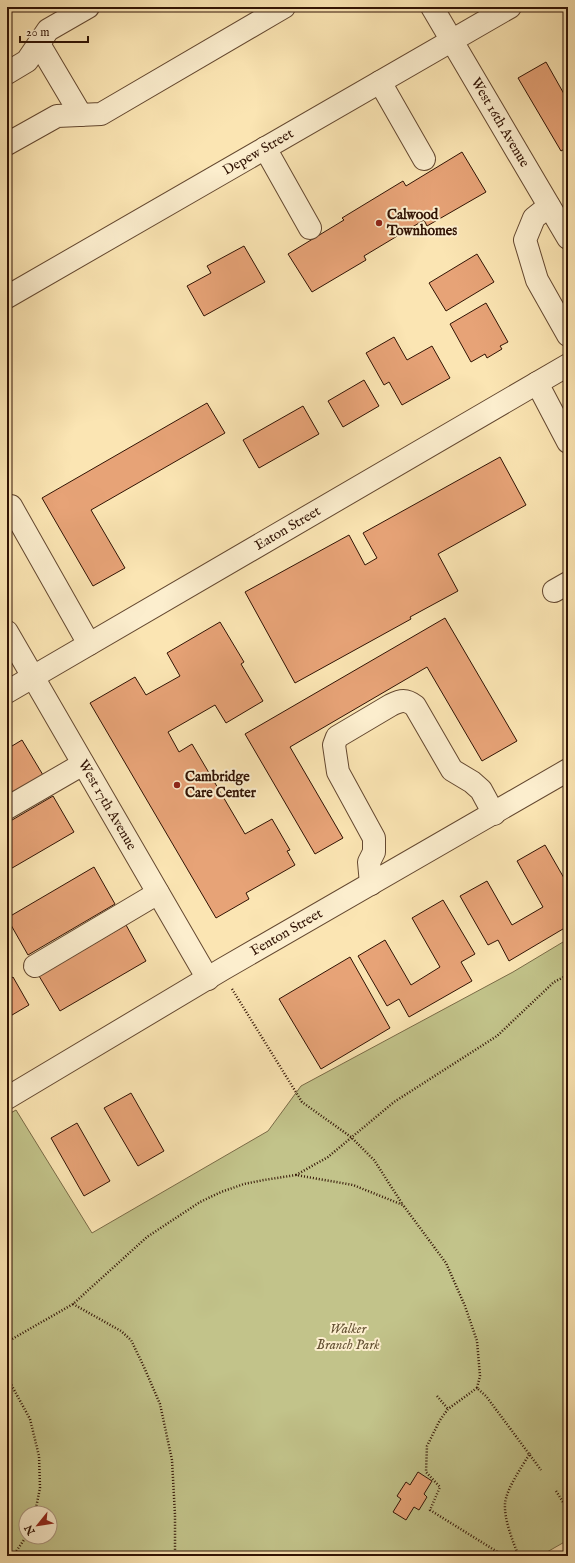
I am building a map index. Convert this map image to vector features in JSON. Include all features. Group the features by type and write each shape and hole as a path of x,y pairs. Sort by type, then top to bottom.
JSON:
{"street":[{"path":"7,73 27,61 48,30 88,7"},
{"path":"7,144 57,116 101,114 284,7"},
{"name":"West 16th Avenue","path":"432,7 568,238"},
{"name":"Depew Street","path":"7,297 510,7"},
{"path":"39,44 81,115"},
{"path":"380,82 424,159"},
{"path":"265,148 310,228"},
{"path":"549,206 534,218 525,240 537,280 561,305 568,335"},
{"name":"Eaton Street","path":"7,692 568,365"},
{"path":"537,383 568,442"},
{"path":"11,506 89,644"},
{"name":"West 17th Avenue","path":"7,632 208,979"},
{"path":"371,884 369,862 374,852 374,838 338,772 334,745 337,738 391,705 400,701 408,701 415,706 452,770 472,782 481,790 494,814"},
{"path":"7,808 83,764"},
{"name":"Fenton Street","path":"7,1098 208,979 568,770"},
{"path":"35,966 158,894"}],"path":[{"path":"296,1176 328,1157 394,1102 496,1036 554,982 568,975"},
{"path":"232,989 302,1102 351,1137 374,1160 403,1205 446,1263 465,1306 477,1341 480,1376 477,1388 448,1409 440,1420 427,1446 426,1472 440,1487 430,1510 504,1556"},
{"path":"7,1342 73,1304 147,1237 200,1202 221,1192 244,1184 296,1176 353,1185 403,1205"},
{"path":"73,1304 121,1331 131,1340 160,1404 172,1460 175,1515 175,1553"},
{"path":"7,1377 30,1419 39,1456 40,1488 37,1505"},
{"path":"477,1388 486,1396 530,1453 541,1470"},
{"path":"437,1396 448,1409"},
{"path":"519,1556 508,1524 505,1504 513,1482 530,1453"},
{"path":"556,1491 568,1510"},
{"path":"13,1556 21,1545"}],"green space":[{"name":"Walker Branch Park","path":"568,939 568,1540 540,1556 7,1556 7,1115 16,1110 92,1233 268,1131 301,1086 513,972"}],"building":[{"path":"546,62 568,101 568,147 561,151 518,78"},
{"name":"Calwood Townhomes","path":"462,152 486,192 427,226 424,220 364,256 366,260 312,292 288,254 344,220 342,218 403,181 406,186"},
{"path":"244,246 265,282 204,316 187,286 211,273 207,266"},
{"path":"477,254 494,282 446,311 429,283"},
{"path":"486,303 508,342 500,346 502,349 487,358 485,354 471,362 450,324"},
{"path":"394,337 407,360 432,346 450,378 402,405 389,382 384,385 366,353"},
{"path":"364,380 379,406 343,427 328,401"},
{"path":"207,403 225,433 91,510 125,568 93,586 42,498"},
{"path":"303,406 319,434 259,468 243,440"},
{"path":"500,457 526,505 438,554 458,591 410,617 411,619 295,683 245,592 349,535 365,565 377,558 363,533"},
{"path":"445,618 517,741 482,761 427,667 290,747 343,838 315,854 245,734"},
{"name":"Cambridge Care Center","path":"220,622 244,662 241,664 263,701 226,723 215,705 168,732 179,752 192,744 245,834 272,819 290,850 287,851 295,865 246,893 249,899 216,918 90,703 135,677 146,695 180,676 167,653"},
{"path":"22,740 43,775 7,796 7,749"},
{"path":"53,796 74,832 7,871 7,823"},
{"path":"545,845 568,885 568,901 564,904 568,911 568,926 509,961 498,940 488,945 460,896 487,881 512,925 543,907 517,861"},
{"path":"94,867 115,904 28,955 7,918"},
{"path":"443,900 475,954 461,962 472,981 409,1017 399,999 387,1006 358,956 385,940 411,985 440,967 412,918"},
{"path":"126,925 146,961 60,1011 39,976"},
{"path":"350,957 390,1028 321,1069 279,999"},
{"path":"13,977 29,1005 7,1018 7,981"},
{"path":"131,1093 164,1151 138,1166 104,1108"},
{"path":"77,1123 110,1181 84,1196 51,1138"},
{"path":"418,1472 432,1481 424,1494 427,1497 419,1510 414,1507 406,1520 393,1512 401,1499 397,1496 406,1482 410,1485"}],"place":[{"name":"Calwood Townhomes","path":"379,223"},
{"name":"Cambridge Care Center","path":"177,785"}]}
